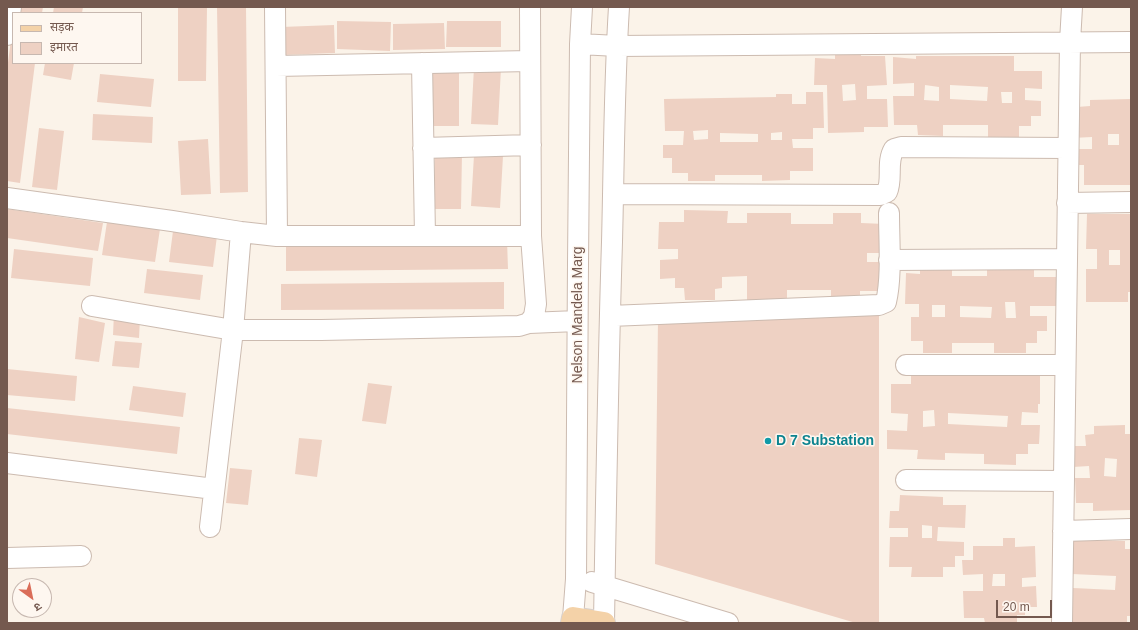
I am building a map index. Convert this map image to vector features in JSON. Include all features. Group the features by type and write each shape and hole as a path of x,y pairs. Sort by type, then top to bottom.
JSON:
{"main road":[{"path":"572,621 604,623"}],"street":[{"path":"7,35 11,7"},
{"path":"275,7 277,236"},
{"path":"529,323 534,316 536,304 531,236 530,7"},
{"name":"Nelson Mandela Marg","path":"572,621 576,579 580,44 582,7"},
{"path":"604,623 604,529 617,46 620,7"},
{"path":"1062,623 1067,202 1072,7"},
{"path":"580,44 617,46 1131,42"},
{"path":"276,66 530,61"},
{"path":"422,63 424,236"},
{"path":"423,148 530,145"},
{"path":"613,194 880,195 887,192 890,186 890,154 894,149 901,147 1068,148"},
{"path":"7,198 277,236 531,236"},
{"path":"1067,202 1131,202"},
{"path":"610,316 879,305 886,302 887,296 889,213"},
{"path":"210,527 233,330 241,232"},
{"path":"889,260 1067,260"},
{"path":"92,306 233,330 321,330 519,326 529,323 578,321"},
{"path":"906,365 1065,365"},
{"path":"7,463 214,489"},
{"path":"906,480 1064,481"},
{"path":"1063,531 1131,529"},
{"path":"7,558 81,556"},
{"path":"576,579 604,585 728,623"}],"building":[{"path":"15,7 43,7 42,12 15,12"},
{"path":"54,7 83,7 82,12 53,12"},
{"path":"178,7 207,7 206,81 178,81"},
{"path":"217,7 246,7 248,192 220,193"},
{"path":"337,21 391,22 390,51 337,49"},
{"path":"447,21 501,21 501,47 446,47"},
{"path":"444,23 445,49 393,50 393,24"},
{"path":"334,25 335,53 281,55 281,27"},
{"path":"12,32 12,64 35,64 20,183 7,181 7,70"},
{"path":"835,51 861,51 861,56 885,56 887,85 867,86 867,99 887,99 888,127 864,127 864,132 828,133 827,85 814,85 815,58 835,59","holes":["855,84 856,100 843,101 842,85"]},
{"path":"916,56 1014,56 1014,71 1042,71 1042,89 1025,88 1025,100 1041,101 1041,116 1031,116 1031,126 1019,126 1019,138 988,137 988,125 943,125 943,136 918,135 917,125 894,125 893,96 914,96 914,83 893,84 893,57 916,59","holes":["925,85 939,87 939,101 924,100","950,85 988,87 987,101 950,99","1001,92 1012,92 1012,103 1002,103"]},
{"path":"45,64 74,64 71,80 43,75"},
{"path":"474,67 501,68 498,125 471,124"},
{"path":"430,69 459,69 459,126 430,126"},
{"path":"100,74 154,79 151,107 97,102"},
{"path":"806,92 823,92 824,128 813,128 813,139 792,139 793,148 813,148 813,171 790,171 790,180 762,181 762,175 715,175 715,181 688,181 688,173 672,173 672,158 663,158 663,145 683,145 684,131 665,131 664,99 776,97 776,94 792,94 792,104 806,104","holes":["708,130 708,139 694,140 693,131","782,132 782,140 771,140 771,133","720,133 758,134 758,142 720,142"]},
{"path":"1131,99 1130,185 1084,185 1084,165 1072,165 1072,149 1092,149 1092,137 1072,138 1077,107 1090,106 1090,100","holes":["1108,134 1119,134 1119,145 1108,145"]},
{"path":"93,114 153,117 152,143 92,140"},
{"path":"39,128 64,131 57,190 32,187"},
{"path":"208,139 211,194 181,195 178,141"},
{"path":"435,153 462,153 461,209 434,209"},
{"path":"474,155 503,156 500,208 471,206"},
{"path":"7,209 103,223 98,251 7,238"},
{"path":"684,210 728,211 727,223 747,223 747,213 791,213 791,224 833,224 833,213 861,213 861,223 885,224 885,253 867,253 867,262 884,262 884,291 860,291 860,301 831,300 831,290 787,290 787,300 747,300 747,276 722,277 722,288 715,289 715,300 685,300 684,288 675,288 675,278 660,279 660,260 678,259 678,249 658,249 659,222 684,222"},
{"path":"1087,214 1131,214 1131,292 1128,292 1128,302 1086,302 1086,269 1097,269 1097,249 1086,249","holes":["1109,250 1120,250 1120,265 1109,265"]},
{"path":"107,222 160,229 155,262 102,255"},
{"path":"173,231 217,236 213,267 169,262"},
{"path":"507,240 508,269 286,271 286,243"},
{"path":"14,249 93,258 90,286 11,278"},
{"path":"920,264 952,264 952,276 987,276 987,265 1034,265 1034,277 1056,277 1056,306 1030,306 1030,316 1047,316 1047,331 1037,331 1037,343 1026,343 1026,353 994,353 994,343 952,343 952,353 923,353 923,341 911,341 911,317 919,317 919,304 905,304 906,273 920,274","holes":["1005,302 1015,302 1016,318 1006,318","932,305 945,305 945,317 932,317","960,306 992,307 991,318 960,317"]},
{"path":"147,269 203,275 200,300 144,293"},
{"path":"504,282 504,309 281,310 281,284"},
{"path":"114,313 140,318 139,338 113,335"},
{"name":"D 7 Substation","path":"879,313 879,623 856,623 655,564 658,319"},
{"path":"79,317 105,323 99,362 75,359"},
{"path":"115,341 142,343 139,368 112,366"},
{"path":"7,369 77,376 75,401 7,395"},
{"path":"1040,375 1040,404 1038,404 1038,413 1022,412 1021,425 1040,425 1039,444 1028,444 1028,454 1016,454 1016,465 984,464 984,454 945,453 945,460 917,459 918,450 887,449 887,430 907,431 908,414 891,413 891,384 911,384 911,376","holes":["934,410 935,426 923,427 923,411","948,413 1008,416 1007,427 948,424"]},
{"path":"368,383 392,386 386,424 362,421"},
{"path":"133,386 186,393 183,417 129,410"},
{"path":"7,408 180,427 177,454 7,434"},
{"path":"1125,425 1125,434 1131,434 1131,510 1093,511 1093,503 1076,503 1075,478 1090,478 1089,466 1073,467 1072,446 1086,446 1085,435 1094,434 1094,426","holes":["1105,458 1117,459 1116,477 1104,476"]},
{"path":"299,438 322,440 317,477 295,474"},
{"path":"230,468 252,470 248,505 226,503"},
{"path":"900,495 943,497 943,505 966,505 965,528 938,527 937,541 964,542 964,556 955,556 955,567 943,567 943,577 911,577 912,567 889,567 890,537 908,537 908,528 889,528 890,511 899,511","holes":["922,525 932,526 932,538 922,538"]},
{"path":"1003,538 1015,538 1015,547 1035,546 1036,577 1022,578 1022,587 1036,586 1037,607 1025,607 1025,615 1017,615 1017,623 985,623 984,618 964,618 963,591 983,591 983,574 963,575 962,560 973,560 973,546 1003,546","holes":["993,574 1005,574 1005,586 992,586"]},
{"path":"1072,540 1125,541 1125,549 1131,549 1131,616 1127,616 1127,623 1072,622 1073,588 1115,590 1116,576 1072,574"}],"place":[{"name":"D 7 Substation","path":"768,441"}]}
